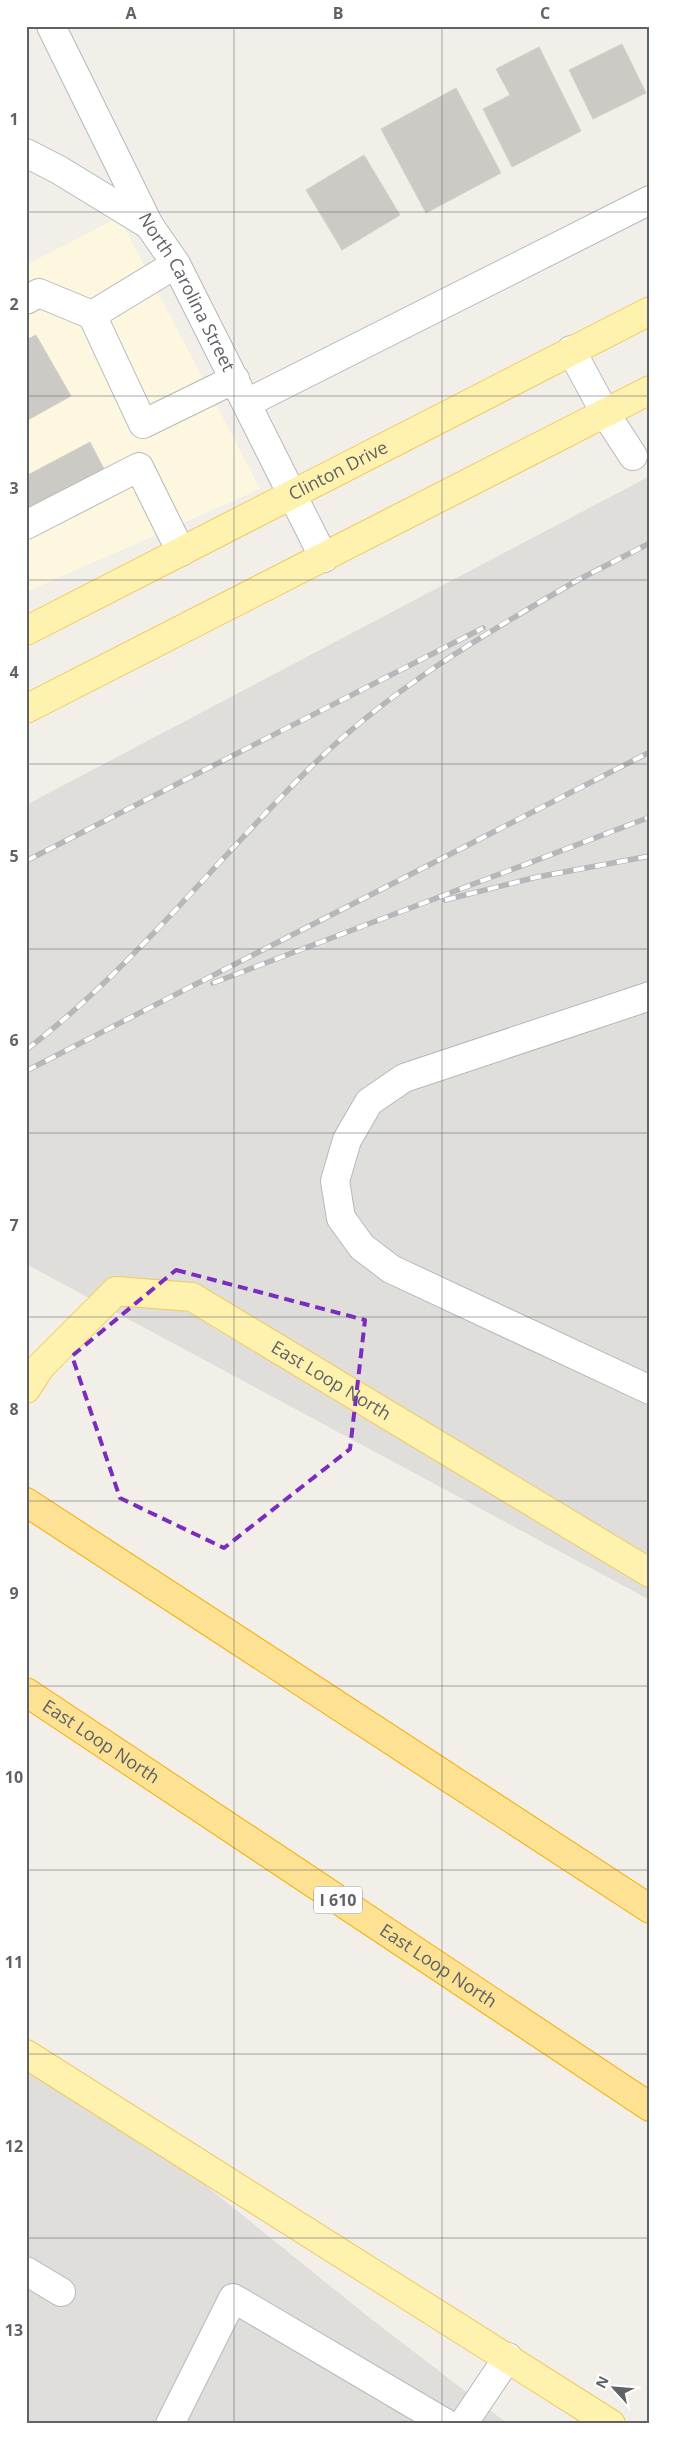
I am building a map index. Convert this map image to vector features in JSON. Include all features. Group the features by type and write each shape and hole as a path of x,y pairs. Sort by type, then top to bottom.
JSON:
{"highway":[{"path":"26,1502 650,1909"},
{"name":"East Loop North","path":"26,1692 650,2107"}],"main road":[{"name":"Clinton Drive","path":"29,623 181,552 650,311"},
{"path":"26,709 650,390"},
{"name":"East Loop North","path":"26,1389 41,1366 116,1291 192,1297 650,1573"},
{"path":"26,2054 508,2357 611,2424"}],"street":[{"name":"North Carolina Street","path":"51,26 149,225 176,264 293,493 324,558"},
{"path":"26,153 59,170 149,225"},
{"path":"247,403 650,200"},
{"path":"92,315 176,264"},
{"path":"26,300 40,293 92,315 142,424 139,467 181,552"},
{"path":"571,350 605,413 633,456"},
{"path":"142,424 235,379"},
{"path":"26,525 139,467"},
{"path":"650,996 404,1078 369,1102 347,1140 335,1182 341,1218 362,1247 391,1269 650,1390"},
{"path":"26,2271 61,2292"},
{"path":"170,2424 233,2298 447,2424"},
{"path":"463,2424 508,2357"}],"highlighted area":[{"path":"176,1270 365,1320 350,1449 224,1548 120,1498 72,1356"}],"shaded area":[{"path":"119,217 260,489 26,592 26,265"},
{"path":"650,476 650,1600 26,1264 26,805"},
{"path":"26,2040 366,2315 508,2424 26,2424"}],"building":[{"path":"622,44 646,93 593,119 569,70"},
{"path":"539,47 581,131 512,167 483,109 510,95 496,69"},
{"path":"456,88 501,173 426,213 381,129"},
{"path":"364,155 400,215 342,250 306,190"},
{"path":"36,335 71,396 26,421 26,340"},
{"path":"90,442 104,469 26,510 26,476"}],"railway":[{"path":"572,583 650,543"},
{"path":"26,1050 66,1018 140,948 279,799 345,736 376,710 441,663 509,620 578,580"},
{"path":"26,861 483,628"},
{"path":"26,1071 650,752"},
{"path":"213,983 650,817"},
{"path":"445,900 537,877 650,856"}]}
